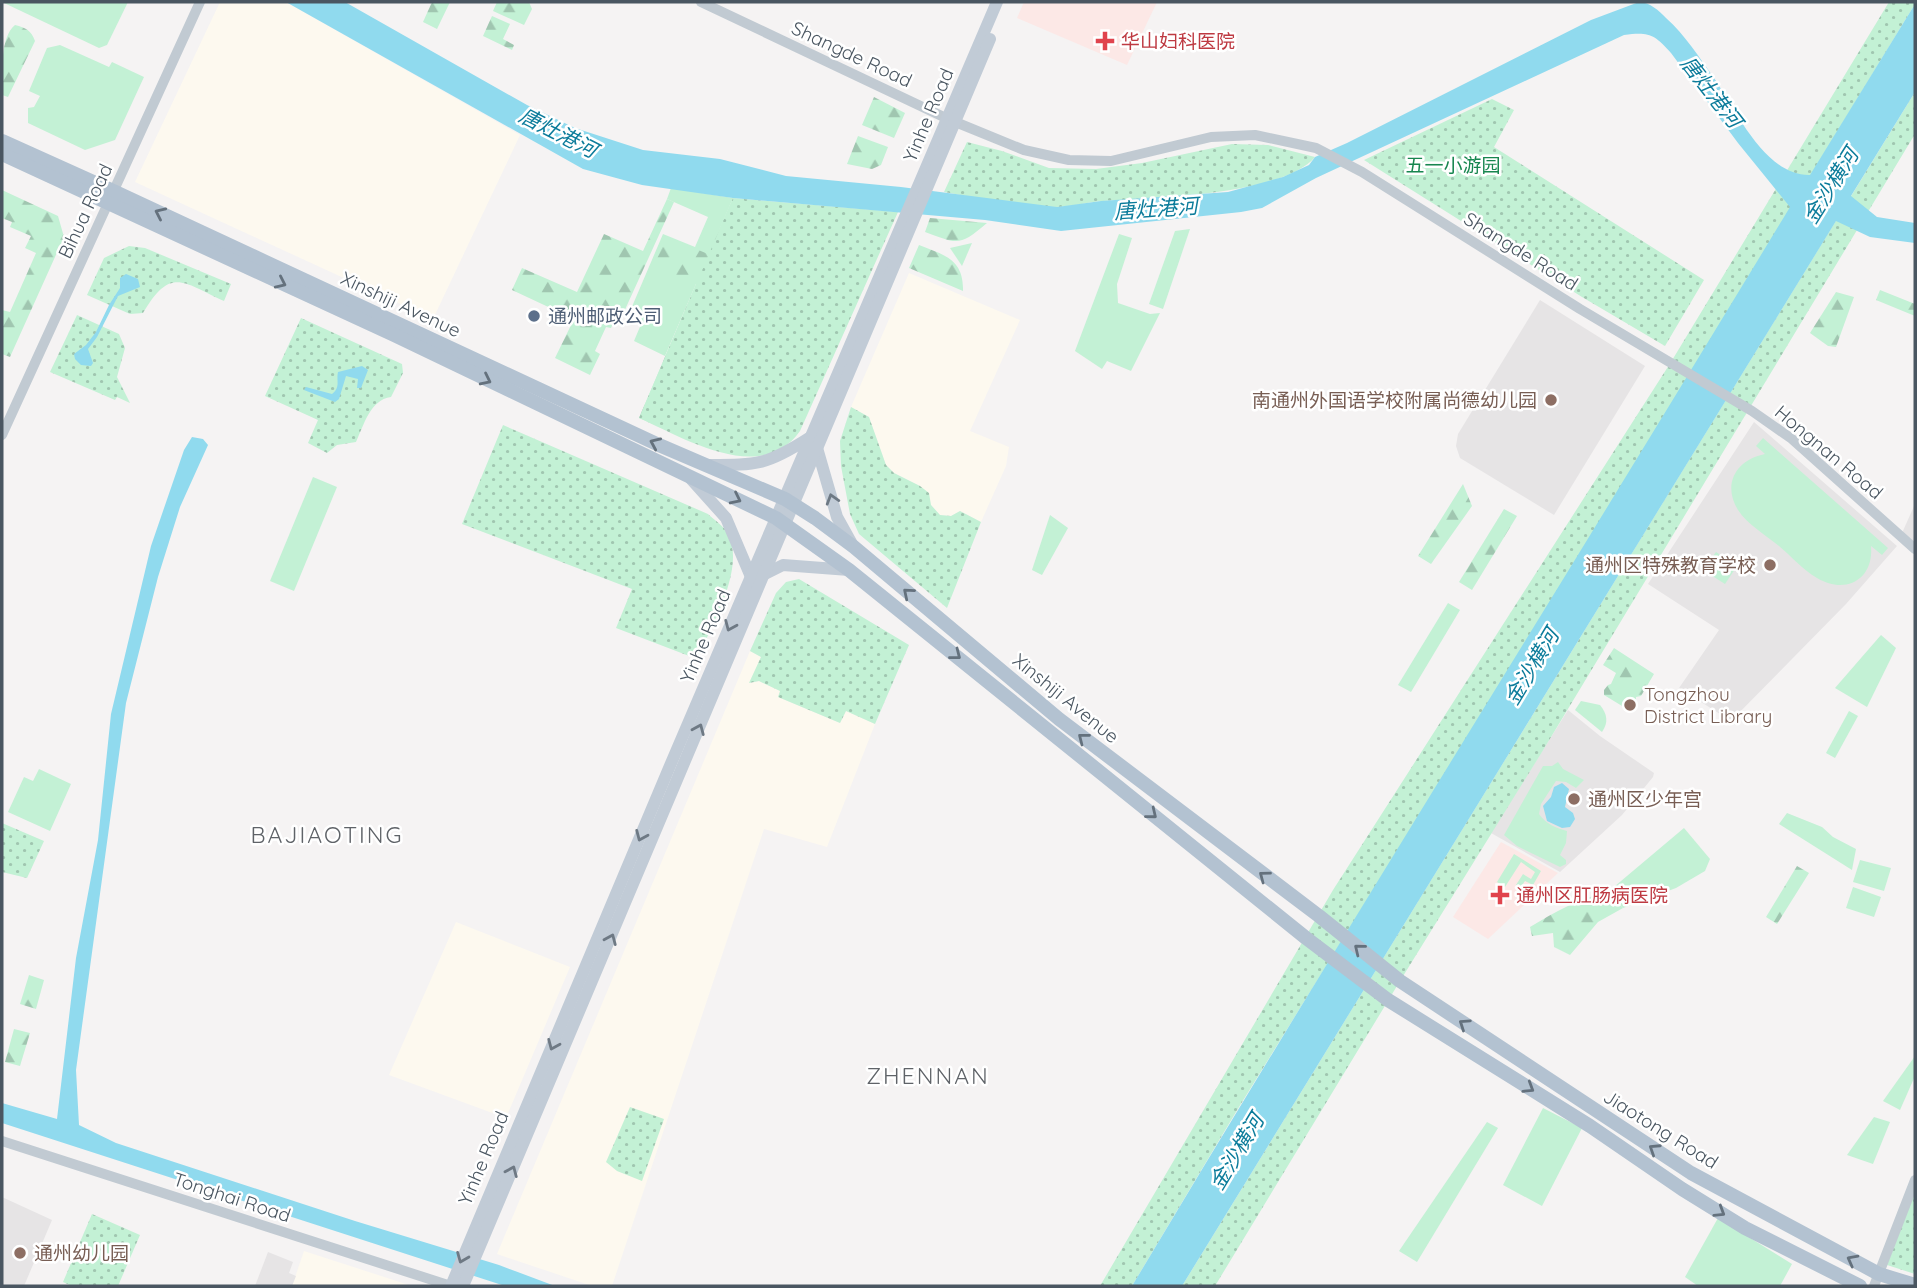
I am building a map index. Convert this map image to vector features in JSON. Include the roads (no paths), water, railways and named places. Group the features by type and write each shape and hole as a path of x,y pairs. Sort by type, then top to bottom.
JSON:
{"main road":[{"name":"Yinhe Road","path":"952,120 997,2"},
{"name":"Yinhe Road","path":"463,1286 479,1231 751,578 781,521 1005,2"},
{"name":"Xinshiji Avenue","path":"2,141 781,521 849,570 1306,938 1388,1000"},
{"name":"Xinshiji Avenue","path":"2,154 111,196 789,502 854,547 1059,719 1319,916 1399,981"},
{"path":"705,465 752,465 778,458 813,443 837,517 854,547"},
{"path":"688,476 726,518 751,578"},
{"name":"Yinhe Road","path":"451,1286 479,1231 765,574 781,521"},
{"path":"765,574 783,565 849,570"},
{"name":"Jiaotong Road","path":"1399,981 1691,1173 1876,1280 1915,1284"},
{"name":"Jiaotong Road","path":"1388,1000 1590,1126 1745,1228 1860,1286"}],"street":[{"name":"Bihua Road","path":"2,435 200,2"},
{"name":"Shangde Road","path":"701,2 952,120 1024,150 1069,160 1111,160 1211,137 1255,135 1316,148 1362,172 1580,309 1752,411"},
{"name":"Hongnan Road","path":"1752,411 1792,439 1915,549"},
{"name":"Tonghai Road","path":"2,1140 451,1286"},
{"path":"1876,1280 1915,1180"}],"water":[{"path":"286,2 345,2 527,105 575,128 643,150 720,159 786,176 901,187 1057,207 1101,201 1228,192 1283,177 1309,165 1315,157 1591,20 1639,2 1657,10 1686,39 1753,139 1766,153 1779,165 1810,175 1915,4 1915,92 1851,196 1877,217 1915,223 1915,243 1870,237 1836,221 1182,1286 1132,1286 1790,207 1671,53 1655,38 1645,34 1624,35 1316,178 1262,208 1061,231 985,220 733,198 642,185 583,169"},
{"path":"126,274 138,279 140,287 118,296 88,349 93,363 91,366 81,365 74,354 86,345 96,332 120,288 120,278"},
{"path":"362,366 368,370 361,388 357,388 358,379 346,376 339,399 335,402 304,390 306,387 332,394 337,386 338,372"},
{"path":"192,437 203,439 208,445 180,507 158,577 126,703 76,1070 79,1125 116,1143 499,1265 555,1286 505,1286 2,1123 2,1103 57,1119 76,958 98,840 111,714 151,546 184,450"},
{"path":"1562,783 1569,789 1565,807 1573,813 1575,819 1570,827 1562,828 1547,821 1543,806 1551,797 1554,787"}],"place":[{"name":"华山妇科医院","path":"1105,41"},
{"name":"通州邮政公司","path":"534,316"},
{"name":"南通州外国语学校附属尚德幼儿园","path":"1551,400"},
{"name":"通州区特殊教育学校","path":"1770,565"},
{"name":"Tongzhou District Library","path":"1630,705"},
{"name":"通州区少年宫","path":"1574,799"},
{"name":"通州区肛肠病医院","path":"1500,895"},
{"name":"通州幼儿园","path":"20,1253"}],"district":[{"name":"BAJIAOTING","path":"327,835"},
{"name":"ZHENNAN","path":"928,1076"}],"water label":[{"name":"唐灶港河","path":"1711,92"},
{"name":"唐灶港河","path":"558,133"},
{"name":"金沙横河","path":"1831,186"},
{"name":"唐灶港河","path":"1156,209"},
{"name":"金沙横河","path":"1532,667"},
{"name":"金沙横河","path":"1237,1152"}],"park label":[{"name":"五一小游园","path":"1453,165"}]}
